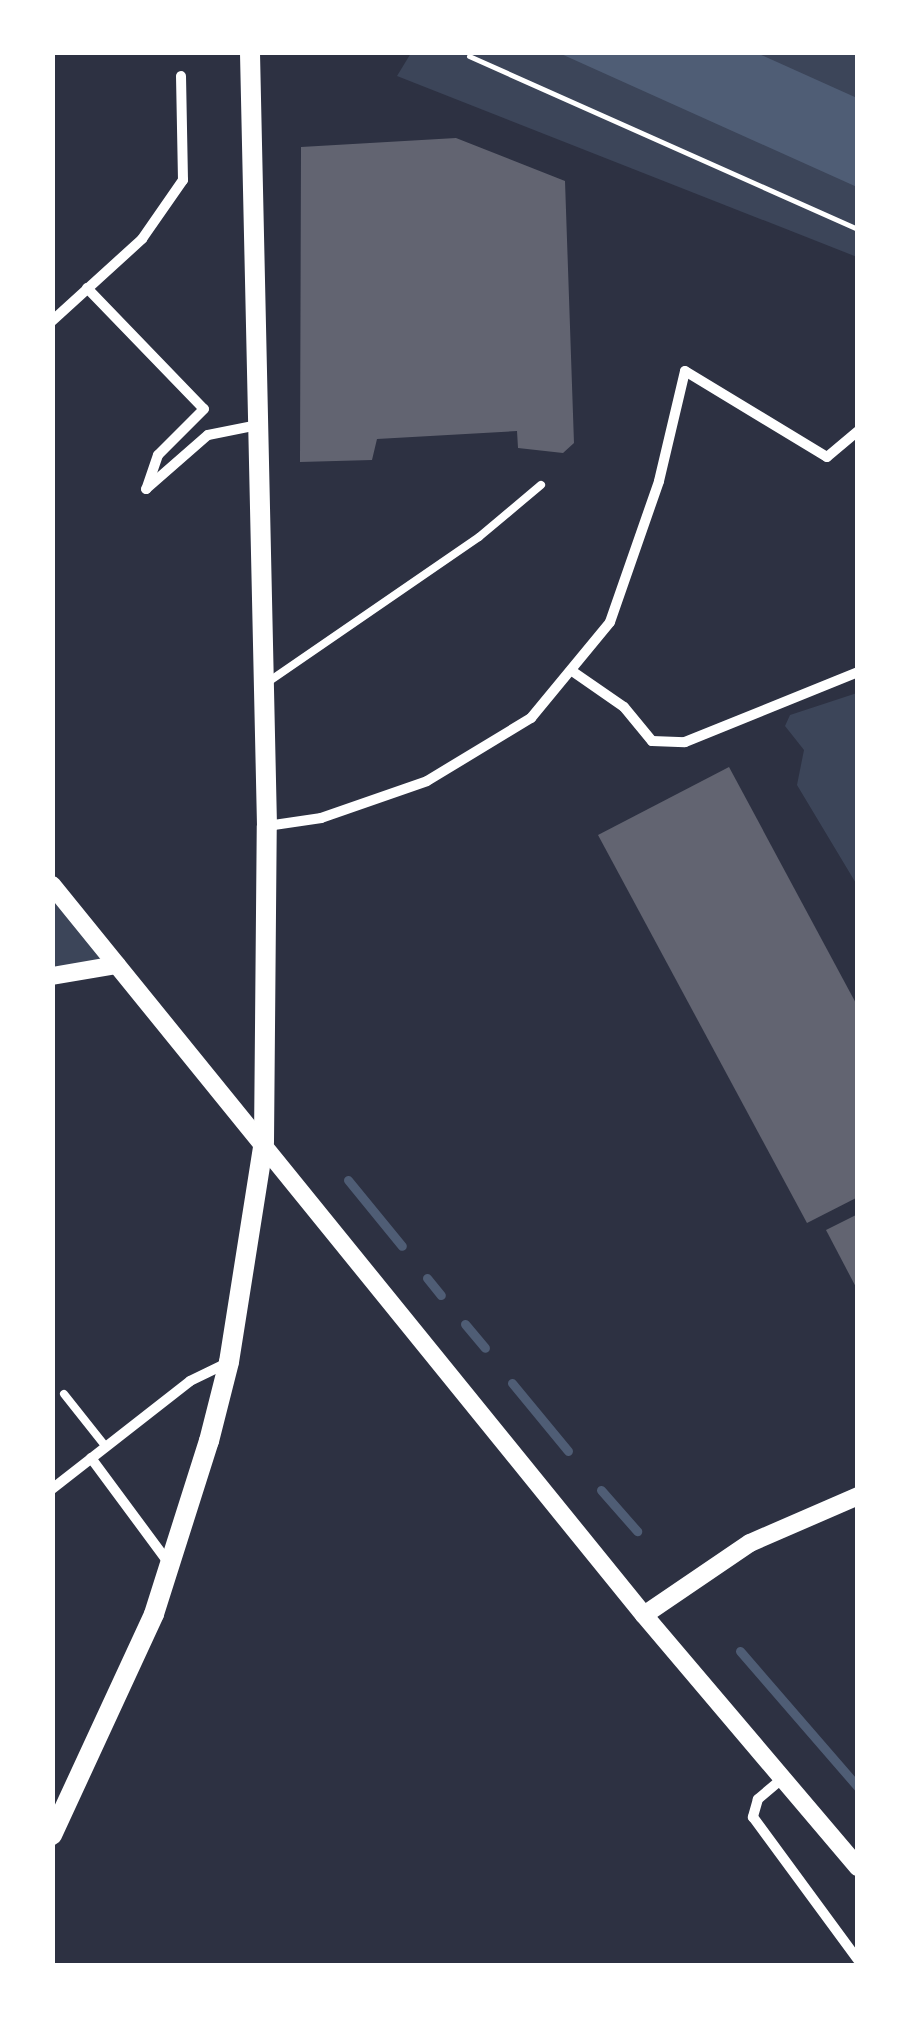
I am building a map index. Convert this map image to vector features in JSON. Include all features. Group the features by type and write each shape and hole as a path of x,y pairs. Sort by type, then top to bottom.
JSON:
{"main road":[{"path":"52,1835 82,1783 169,1564 229,1362 264,1142 267,826 250,52"}],"street":[{"path":"52,322 142,239 183,180 181,76"},
{"path":"87,288 204,410 158,454 146,489 208,435 258,426"},
{"path":"267,826 320,818 427,781 531,718 610,622 659,481 686,371 828,457 858,432"},
{"path":"572,671 624,707 652,741 685,742 858,672"},
{"path":"52,885 644,1615 858,1866"},
{"path":"52,976 117,964"},
{"path":"52,1489 190,1381 229,1362"},
{"path":"91,1458 169,1564"},
{"path":"644,1615 750,1543 858,1496"},
{"path":"783,1778 758,1799 753,1817 858,1960"}],"lane":[{"path":"264,684 479,537 540,485"},
{"path":"64,1394 106,1447"}],"path":[{"path":"470,56 858,230"}],"shaded area":[{"path":"411,53 857,53 857,257 397,76"},
{"path":"559,53 757,53 857,98 857,187"},
{"path":"858,693 857,885 797,785 804,750 785,726 790,715"},
{"path":"53,891 111,963 53,973"}],"building":[{"path":"456,138 565,181 574,443 563,453 518,448 517,431 377,439 372,460 300,462 301,147"},
{"path":"729,767 858,1007 858,1197 807,1223 598,835"},
{"path":"858,1214 858,1291 826,1230"}],"waterway":[{"path":"348,1180 402,1246"},
{"path":"427,1278 441,1295"},
{"path":"465,1324 485,1348"},
{"path":"512,1383 568,1451"},
{"path":"601,1490 637,1531"},
{"path":"740,1651 858,1787"}]}
